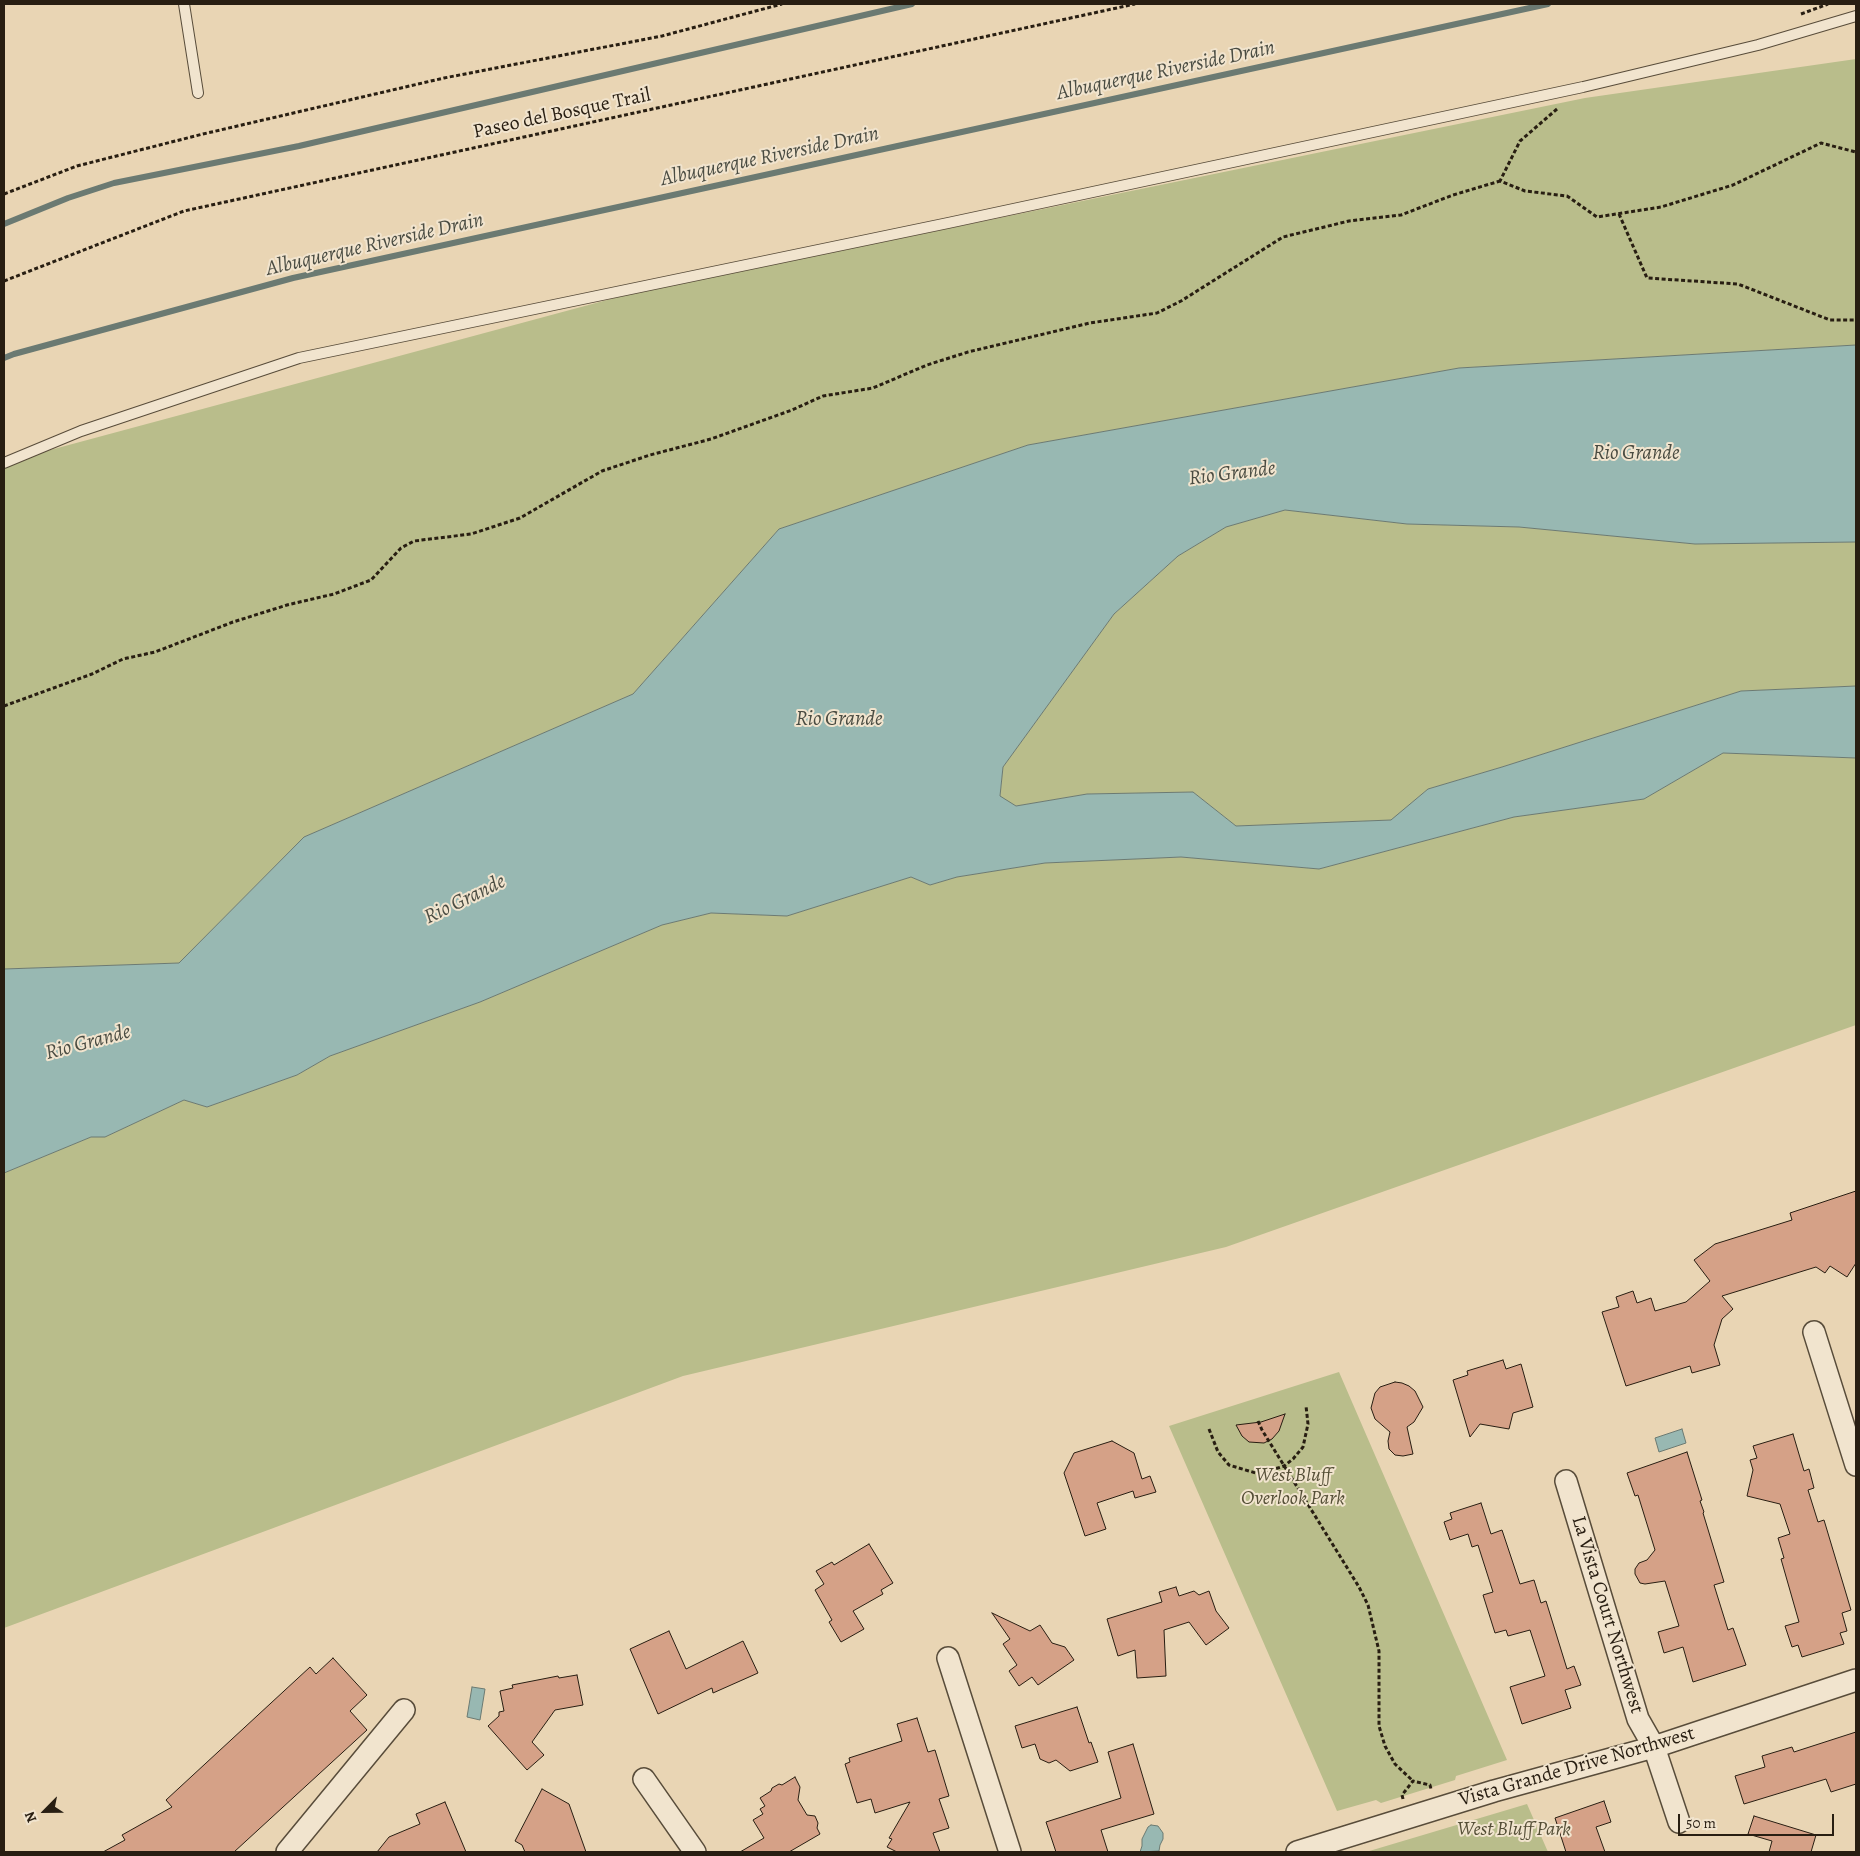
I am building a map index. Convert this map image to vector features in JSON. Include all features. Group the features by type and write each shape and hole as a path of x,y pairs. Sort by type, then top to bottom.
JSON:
{"street":[{"path":"1814,1332 1856,1465"},
{"name":"La Vista Court Northwest","path":"1566,1481 1638,1719 1654,1747 1679,1822"},
{"path":"948,1658 1010,1852"},
{"name":"Vista Grande Drive Northwest","path":"1297,1852 1494,1791 1654,1747 1856,1680"},
{"path":"287,1852 404,1710"},
{"path":"644,1780 695,1852"}],"lane":[{"path":"184,4 198,93"},
{"path":"4,463 81,431 299,358 948,223 1583,87 1758,45 1856,16"}],"path":[{"path":"4,194 77,166 203,134 444,78 662,36 782,4"},
{"name":"Paseo del Bosque Trail","path":"4,281 184,211 1135,4"},
{"path":"1500,181 1520,141 1583,87"},
{"path":"4,706 92,674 123,659 155,652 233,622 343,591 371,580 401,548 414,541 471,534 520,518 602,471 650,455 712,439 823,396 873,388 928,365 968,352 1090,323 1157,313 1181,301 1282,237 1349,221 1401,215 1452,195 1500,181 1526,191 1567,196 1597,217 1619,214 1661,207 1733,185 1821,143 1856,152"},
{"path":"1619,214 1647,278 1738,284 1830,320 1856,320"},
{"path":"1209,1429 1218,1452 1230,1465 1259,1474 1284,1466 1303,1447 1308,1424 1306,1406"},
{"path":"1258,1422 1359,1587 1368,1605 1379,1651 1379,1726 1384,1746 1395,1764 1412,1781 1430,1785 1432,1792"},
{"path":"1404,1801 1402,1795 1412,1781"}],"green space":[{"path":"1856,59 1856,345 1459,368 1028,445 779,529 633,694 304,837 179,963 4,969 4,467 39,453 633,293 1585,98"},
{"path":"1285,510 1407,524 1519,527 1695,544 1856,542 1856,686 1741,691 1428,789 1392,820 1236,826 1193,792 1087,794 1016,806 1000,797 1003,767 1114,614 1178,556 1226,527"},
{"path":"1723,753 1856,758 1856,1025 1226,1247 683,1376 4,1628 4,1173 91,1137 105,1137 184,1100 207,1107 297,1075 330,1056 480,1002 662,925 711,913 787,916 911,877 930,885 957,877 1045,863 1181,857 1319,869 1514,817 1644,799"},
{"name":"West Bluff Overlook Park","path":"1339,1372 1507,1760 1456,1776 1455,1780 1381,1803 1376,1800 1337,1811 1169,1426"},
{"name":"West Bluff Park","path":"1527,1804 1548,1852 1366,1852"}],"water":[{"name":"Rio Grande","path":"1856,345 1856,542 1695,544 1519,527 1407,524 1285,510 1226,527 1178,556 1114,614 1003,767 1000,796 1016,806 1087,794 1193,792 1236,826 1391,820 1428,789 1741,691 1856,686 1856,758 1723,753 1644,799 1514,817 1319,869 1181,857 1045,863 957,877 930,885 911,877 787,916 711,913 662,925 480,1002 330,1056 297,1075 207,1107 184,1100 105,1137 91,1137 4,1173 4,969 179,963 304,837 633,694 779,529 1028,445 1459,368"},
{"path":"1682,1429 1686,1443 1659,1452 1655,1438"},
{"path":"472,1687 485,1689 480,1720 467,1717"},
{"path":"1151,1825 1158,1826 1163,1833 1159,1851 1140,1852 1142,1839"}],"building":[{"path":"1856,1191 1856,1263 1847,1277 1830,1266 1825,1273 1816,1267 1722,1296 1733,1309 1722,1319 1714,1345 1720,1365 1692,1373 1690,1366 1626,1386 1602,1312 1619,1307 1616,1297 1633,1291 1637,1303 1651,1298 1655,1311 1686,1302 1710,1281 1694,1260 1715,1244 1792,1220 1790,1213"},
{"path":"1503,1360 1506,1369 1521,1364 1533,1407 1513,1413 1509,1429 1480,1424 1470,1437 1453,1380 1468,1375 1467,1371"},
{"path":"1395,1382 1409,1386 1415,1391 1423,1407 1414,1422 1407,1427 1413,1454 1403,1456 1395,1455 1389,1449 1390,1432 1375,1419 1371,1408 1375,1393 1380,1387"},
{"path":"1285,1414 1279,1431 1272,1439 1264,1443 1249,1442 1242,1436 1236,1425 1261,1422"},
{"path":"1793,1434 1804,1471 1809,1469 1814,1488 1808,1490 1818,1522 1824,1520 1851,1610 1842,1613 1847,1631 1840,1633 1844,1644 1802,1657 1798,1645 1792,1647 1785,1626 1799,1622 1781,1559 1784,1558 1778,1538 1790,1534 1780,1504 1747,1496 1753,1470 1750,1460 1757,1458 1753,1446"},
{"path":"1112,1441 1134,1453 1142,1479 1150,1476 1156,1492 1135,1498 1133,1491 1097,1503 1106,1529 1085,1536 1064,1473 1074,1453"},
{"path":"1687,1452 1724,1582 1714,1585 1728,1630 1733,1628 1746,1665 1693,1682 1683,1647 1664,1653 1658,1632 1679,1626 1665,1581 1640,1583 1635,1574 1635,1569 1639,1563 1647,1560 1655,1550 1638,1495 1635,1496 1627,1473"},
{"path":"1481,1503 1491,1534 1502,1530 1520,1584 1534,1580 1541,1603 1546,1601 1567,1669 1574,1666 1581,1685 1565,1690 1571,1708 1522,1724 1510,1687 1545,1676 1530,1630 1508,1636 1506,1630 1495,1633 1483,1595 1493,1592 1478,1545 1472,1547 1468,1534 1450,1540 1444,1522 1452,1519 1450,1513"},
{"path":"869,1544 893,1583 881,1590 883,1594 853,1611 864,1629 841,1642 829,1622 832,1620 815,1590 824,1584 816,1571 832,1562 834,1565"},
{"path":"1176,1587 1179,1596 1194,1591 1199,1595 1209,1591 1216,1611 1229,1628 1206,1645 1189,1622 1164,1630 1166,1676 1137,1678 1135,1650 1118,1656 1107,1619 1162,1602 1159,1592"},
{"path":"992,1613 1030,1631 1040,1625 1052,1643 1065,1647 1074,1660 1038,1685 1032,1677 1019,1686 1009,1671 1017,1665 1003,1644 1010,1639"},
{"path":"669,1631 686,1669 743,1641 758,1673 713,1693 712,1688 658,1714 630,1649"},
{"path":"333,1658 367,1695 350,1711 367,1730 234,1852 103,1852 125,1840 122,1835 172,1807 166,1800 310,1667 316,1674"},
{"path":"577,1675 583,1705 555,1710 532,1742 544,1755 527,1770 488,1726 499,1716 499,1712 504,1711 500,1691 513,1688 512,1685 558,1676 559,1678"},
{"path":"1077,1707 1089,1743 1091,1742 1098,1762 1070,1771 1056,1760 1049,1763 1040,1759 1035,1744 1022,1748 1015,1726"},
{"path":"917,1718 928,1752 935,1750 949,1796 939,1799 949,1828 933,1833 940,1852 897,1852 887,1847 892,1839 889,1838 910,1802 875,1813 871,1799 857,1803 845,1764 850,1762 849,1758 902,1741 897,1724"},
{"path":"1856,1732 1856,1784 1831,1792 1826,1779 1744,1804 1735,1776 1765,1767 1762,1756 1792,1747 1794,1752"},
{"path":"1133,1744 1154,1814 1101,1830 1108,1852 1056,1852 1046,1822 1121,1798 1108,1752"},
{"path":"795,1777 800,1787 798,1800 807,1815 815,1816 820,1834 789,1852 740,1852 764,1838 753,1820 763,1814 760,1809 765,1806 760,1798 771,1791 772,1788 779,1784 782,1785"},
{"path":"542,1789 569,1804 586,1852 525,1852 522,1845 515,1841"},
{"path":"1604,1801 1611,1822 1596,1827 1605,1852 1566,1852 1555,1818"},
{"path":"445,1802 466,1852 377,1852 389,1837 420,1824 416,1814"},
{"path":"1754,1816 1816,1835 1811,1852 1769,1852 1772,1841 1748,1834"}],"waterway":[{"path":"4,224 68,198 114,183 299,146 912,4"},
{"name":"Albuquerque Riverside Drain","path":"4,358 293,278 1548,4"}]}
